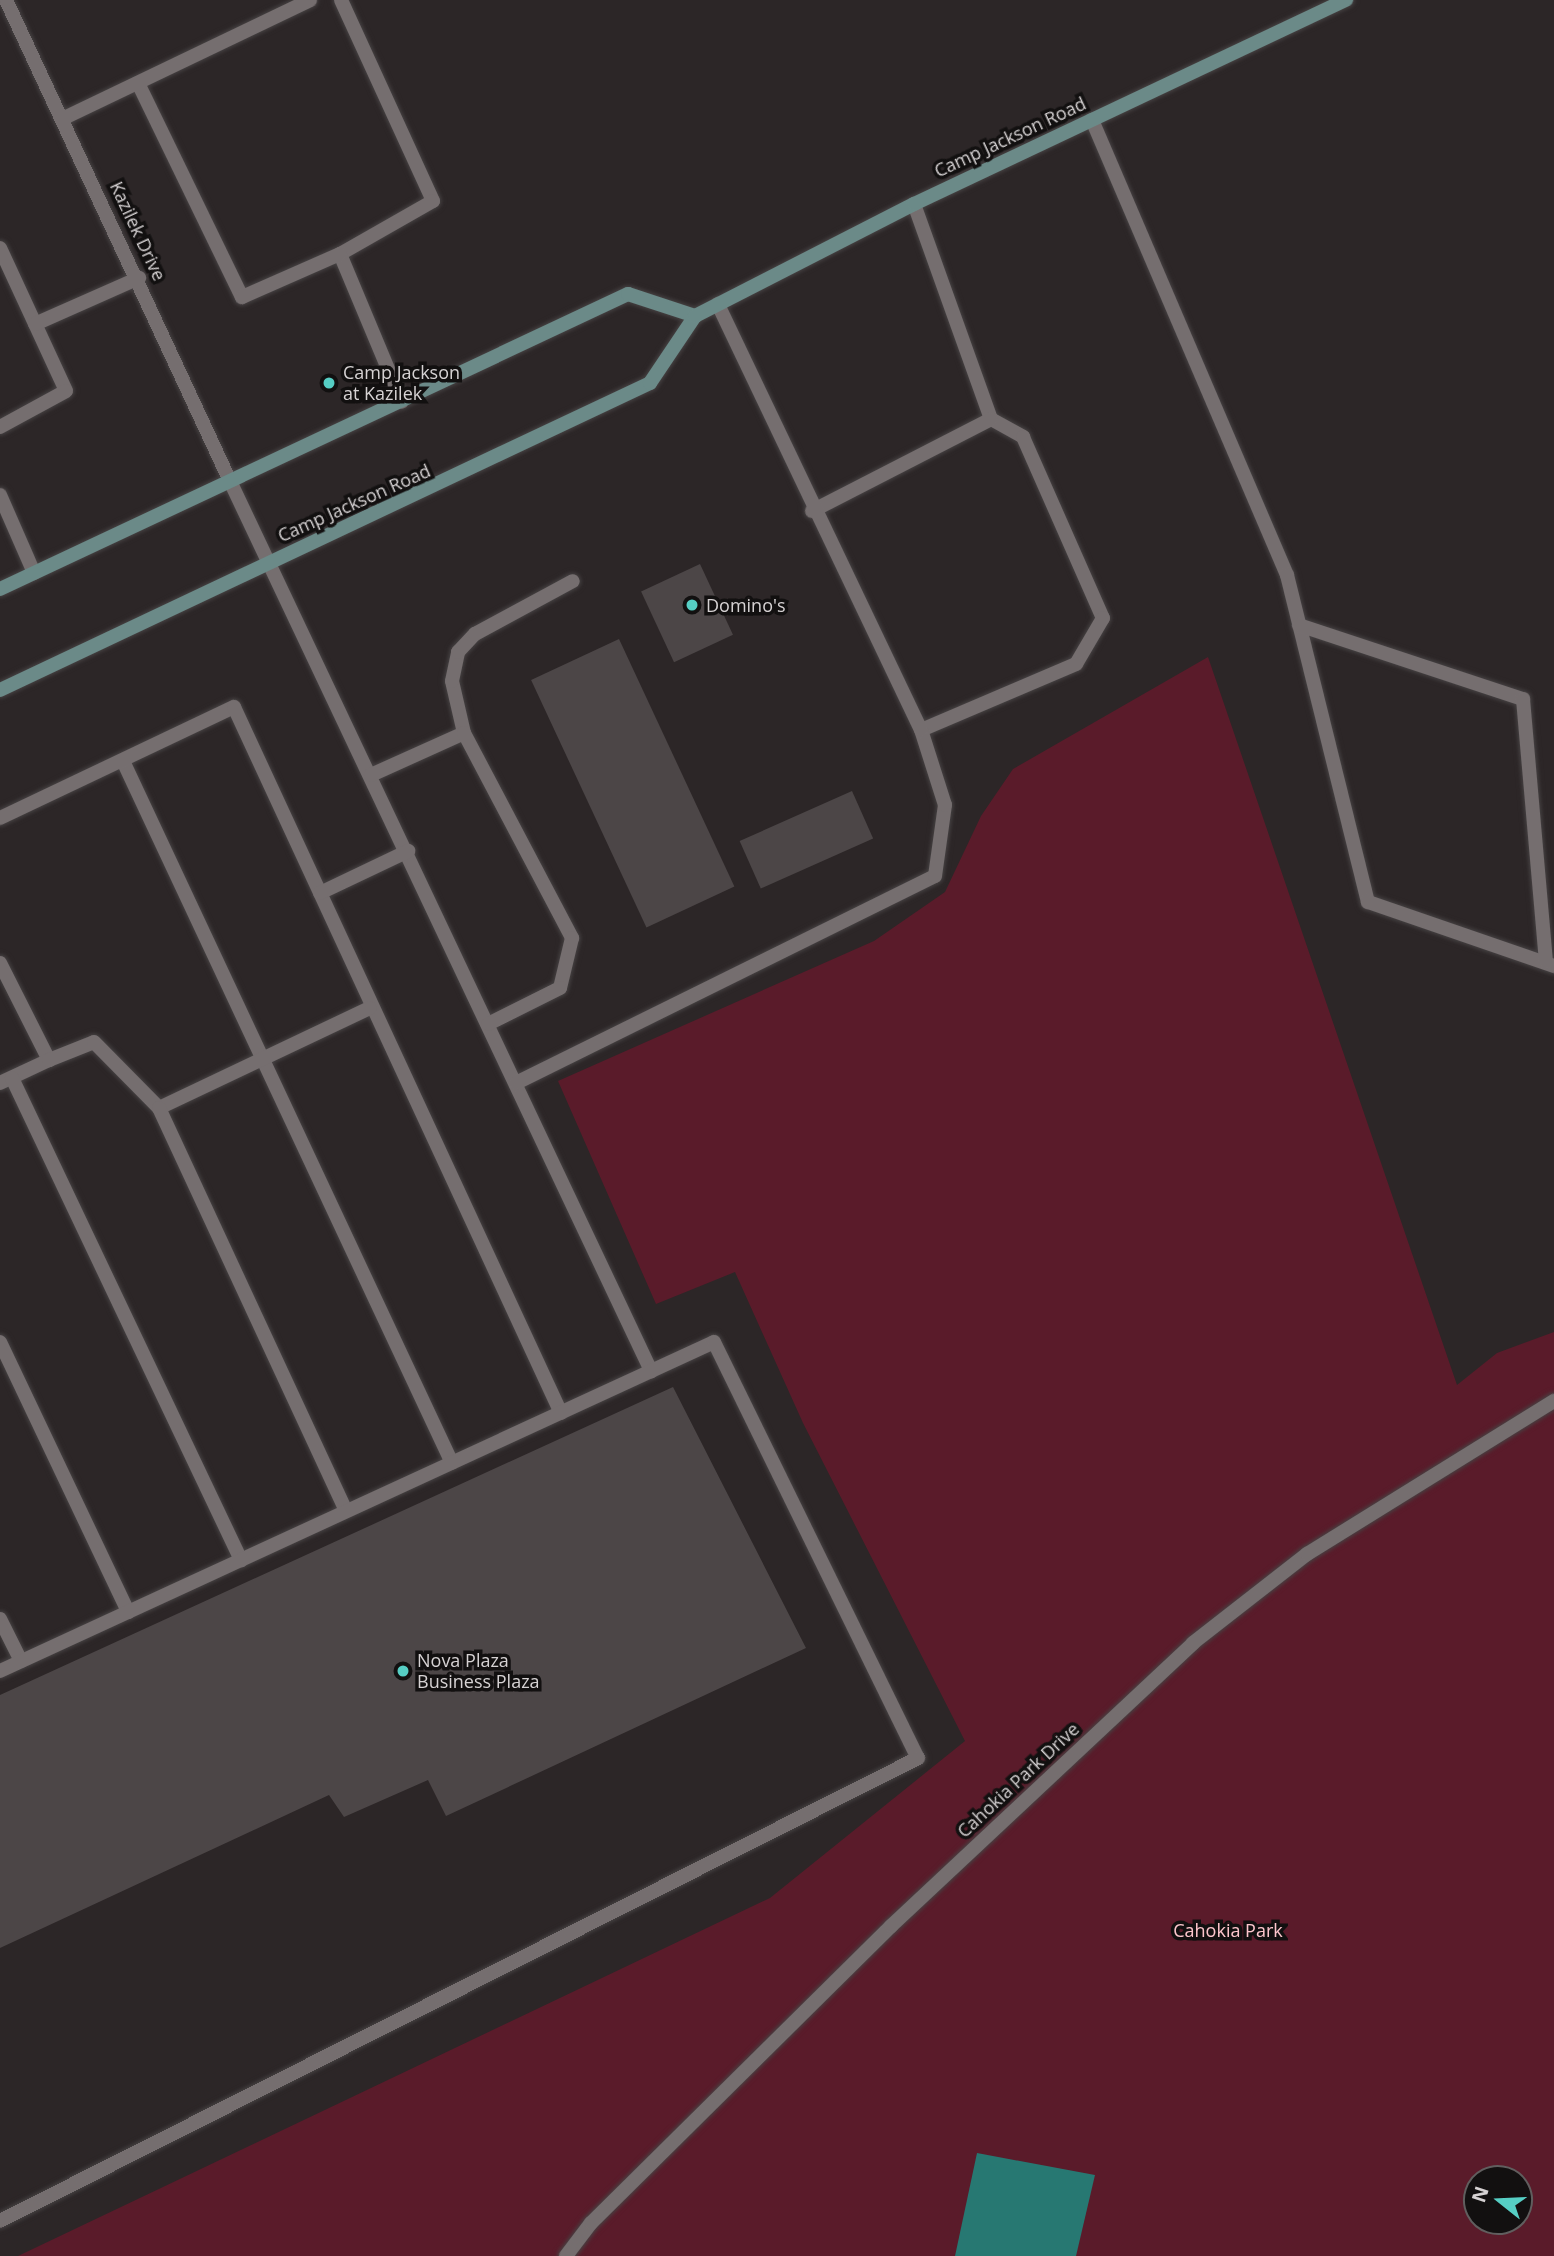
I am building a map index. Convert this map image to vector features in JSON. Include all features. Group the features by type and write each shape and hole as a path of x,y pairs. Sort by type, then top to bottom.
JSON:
{"main road":[{"name":"Camp Jackson Road","path":"0,690 650,383 695,316 914,204 1346,0"},
{"path":"0,589 628,294 695,316"}],"street":[{"name":"Kazilek Drive","path":"6,0 139,278 268,563 408,851 651,1371"},
{"path":"62,119 310,0"},
{"path":"138,83 243,297 340,254 433,201 341,0"},
{"path":"1091,120 1287,575 1299,625 1368,902 1550,964 1524,699 1299,625"},
{"path":"914,204 991,419 1023,437 1103,618 1076,664 921,730"},
{"path":"0,248 66,391 0,427"},
{"path":"340,254 402,401"},
{"path":"35,324 139,278"},
{"path":"516,1083 935,876 946,805 921,730 812,512 718,304"},
{"path":"812,512 991,419"},
{"path":"0,495 34,573"},
{"path":"488,1024 560,988 572,938 464,733 452,681 458,652 475,634 573,581"},
{"path":"0,818 234,707 370,1008 561,1413"},
{"path":"371,775 464,733"},
{"path":"123,761 266,1057 452,1463"},
{"path":"320,893 408,851"},
{"path":"0,963 49,1060"},
{"path":"159,1108 370,1008"},
{"path":"241,1560 6,1081 49,1060 94,1042 159,1108 346,1511"},
{"path":"0,1342 128,1612"},
{"path":"0,1671 714,1342 918,1758 0,2221"},
{"name":"Cahokia Park Drive","path":"566,2256 591,2223 891,1926 1193,1643 1307,1554 1554,1401"},
{"path":"0,1619 21,1661"}],"green space":[{"name":"Cahokia Park","path":"1208,657 1457,1385 1497,1353 1554,1332 1554,2256 18,2256 770,1898 965,1741 803,1423 735,1272 656,1304 558,1081 874,941 945,892 981,816 1013,769"}],"water":[{"path":"977,2153 1095,2175 1076,2256 955,2256"}],"building":[{"path":"700,564 733,635 674,662 641,591"},
{"path":"619,639 734,886 646,927 531,680"},
{"path":"852,791 873,839 761,889 740,841"},
{"name":"Nova Plaza Business Plaza","path":"673,1387 806,1648 446,1816 428,1780 344,1817 329,1795 0,1948 0,1695"}],"place":[{"name":"Camp Jackson at Kazilek","path":"329,383"},
{"name":"Domino's","path":"692,605"},
{"name":"Nova Plaza Business Plaza","path":"403,1671"}]}
